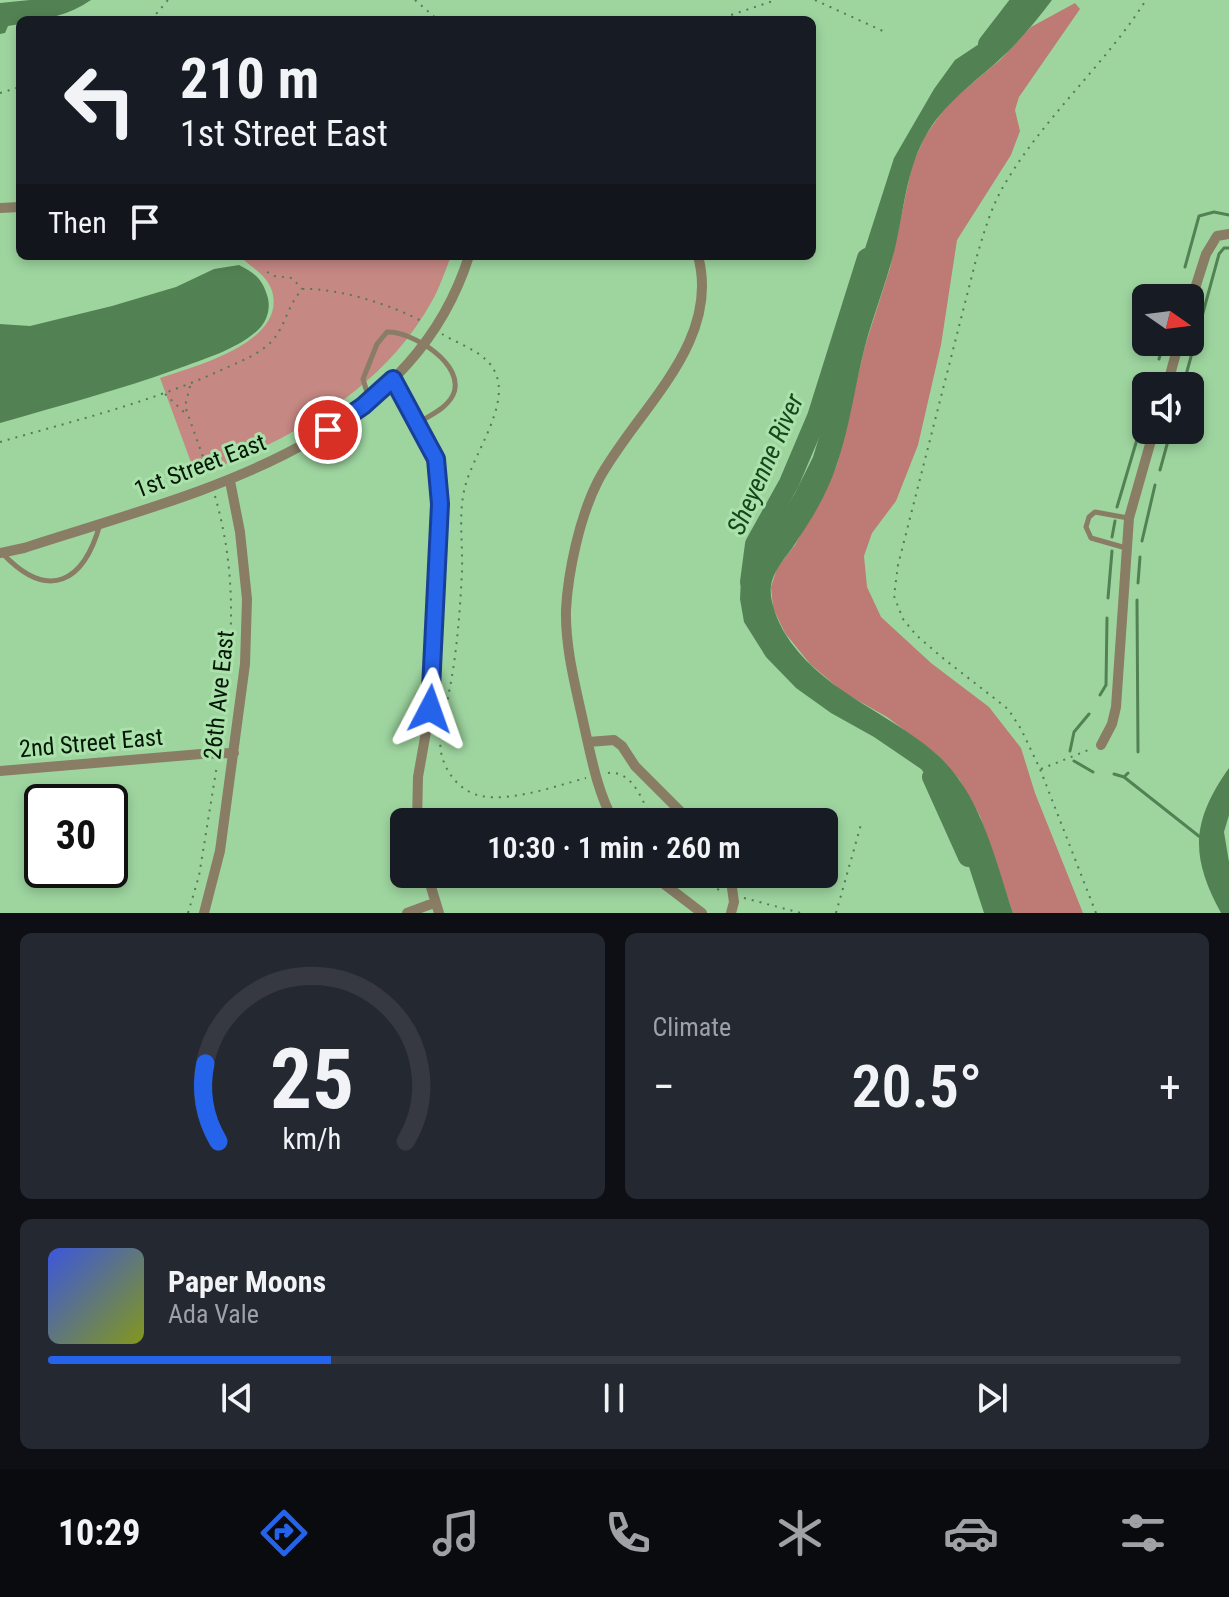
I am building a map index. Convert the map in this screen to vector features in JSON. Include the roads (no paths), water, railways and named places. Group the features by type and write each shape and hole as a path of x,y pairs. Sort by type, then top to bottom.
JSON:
{"street":[{"path":"1196,284 1213,242 1217,236 1229,234"},
{"name":"1st Street East","path":"1,553 230,481 307,443 370,400 393,379 423,344 458,284 467,260"},
{"path":"608,808 595,776 567,632 566,609 584,516 598,482 619,447 673,374 687,348 698,313 701,287 698,260"},
{"path":"393,379 436,459 440,504 430,709 418,777 417,808"},
{"path":"1101,745 1112,724 1116,707 1129,518 1150,444"},
{"name":"26th Ave East","path":"204,913 220,851 245,664 247,599 240,532 230,481"},
{"path":"588,742 614,740 677,808"},
{"name":"2nd Street East","path":"0,771 234,753"},
{"path":"407,913 437,908 431,888"},
{"path":"669,888 702,913"},
{"path":"731,913 732,888"}],"lane":[{"path":"370,400 363,379 377,344 387,332 410,335 446,363 455,385 450,399 442,408 418,423"},
{"path":"1126,548 1091,538 1086,527 1089,517 1095,512 1129,518"},
{"path":"1,553 17,567 42,580 67,578 86,561 100,523"}],"waterway":[{"name":"Sheyenne River","path":"988,44 1022,0"},
{"path":"1185,267 1199,216 1214,212 1229,215"},
{"path":"1187,372 1219,254 1224,248 1229,248"},
{"name":"Sheyenne River","path":"750,582 755,544 789,483 817,417 867,258"},
{"path":"1117,507 1136,444"},
{"path":"1160,470 1167,444"},
{"path":"1142,541 1155,485"},
{"path":"1112,537 1115,521"},
{"path":"1108,598 1112,551"},
{"path":"1138,583 1140,557"},
{"path":"1137,600 1138,752"},
{"path":"1100,695 1106,685 1107,618"},
{"path":"1070,751 1074,732 1089,714"},
{"path":"1074,761 1093,772"},
{"path":"1128,773 1124,777 1200,837"},
{"path":"1114,774 1124,777"},
{"name":"Sheyenne River","path":"932,777 968,857"}]}
